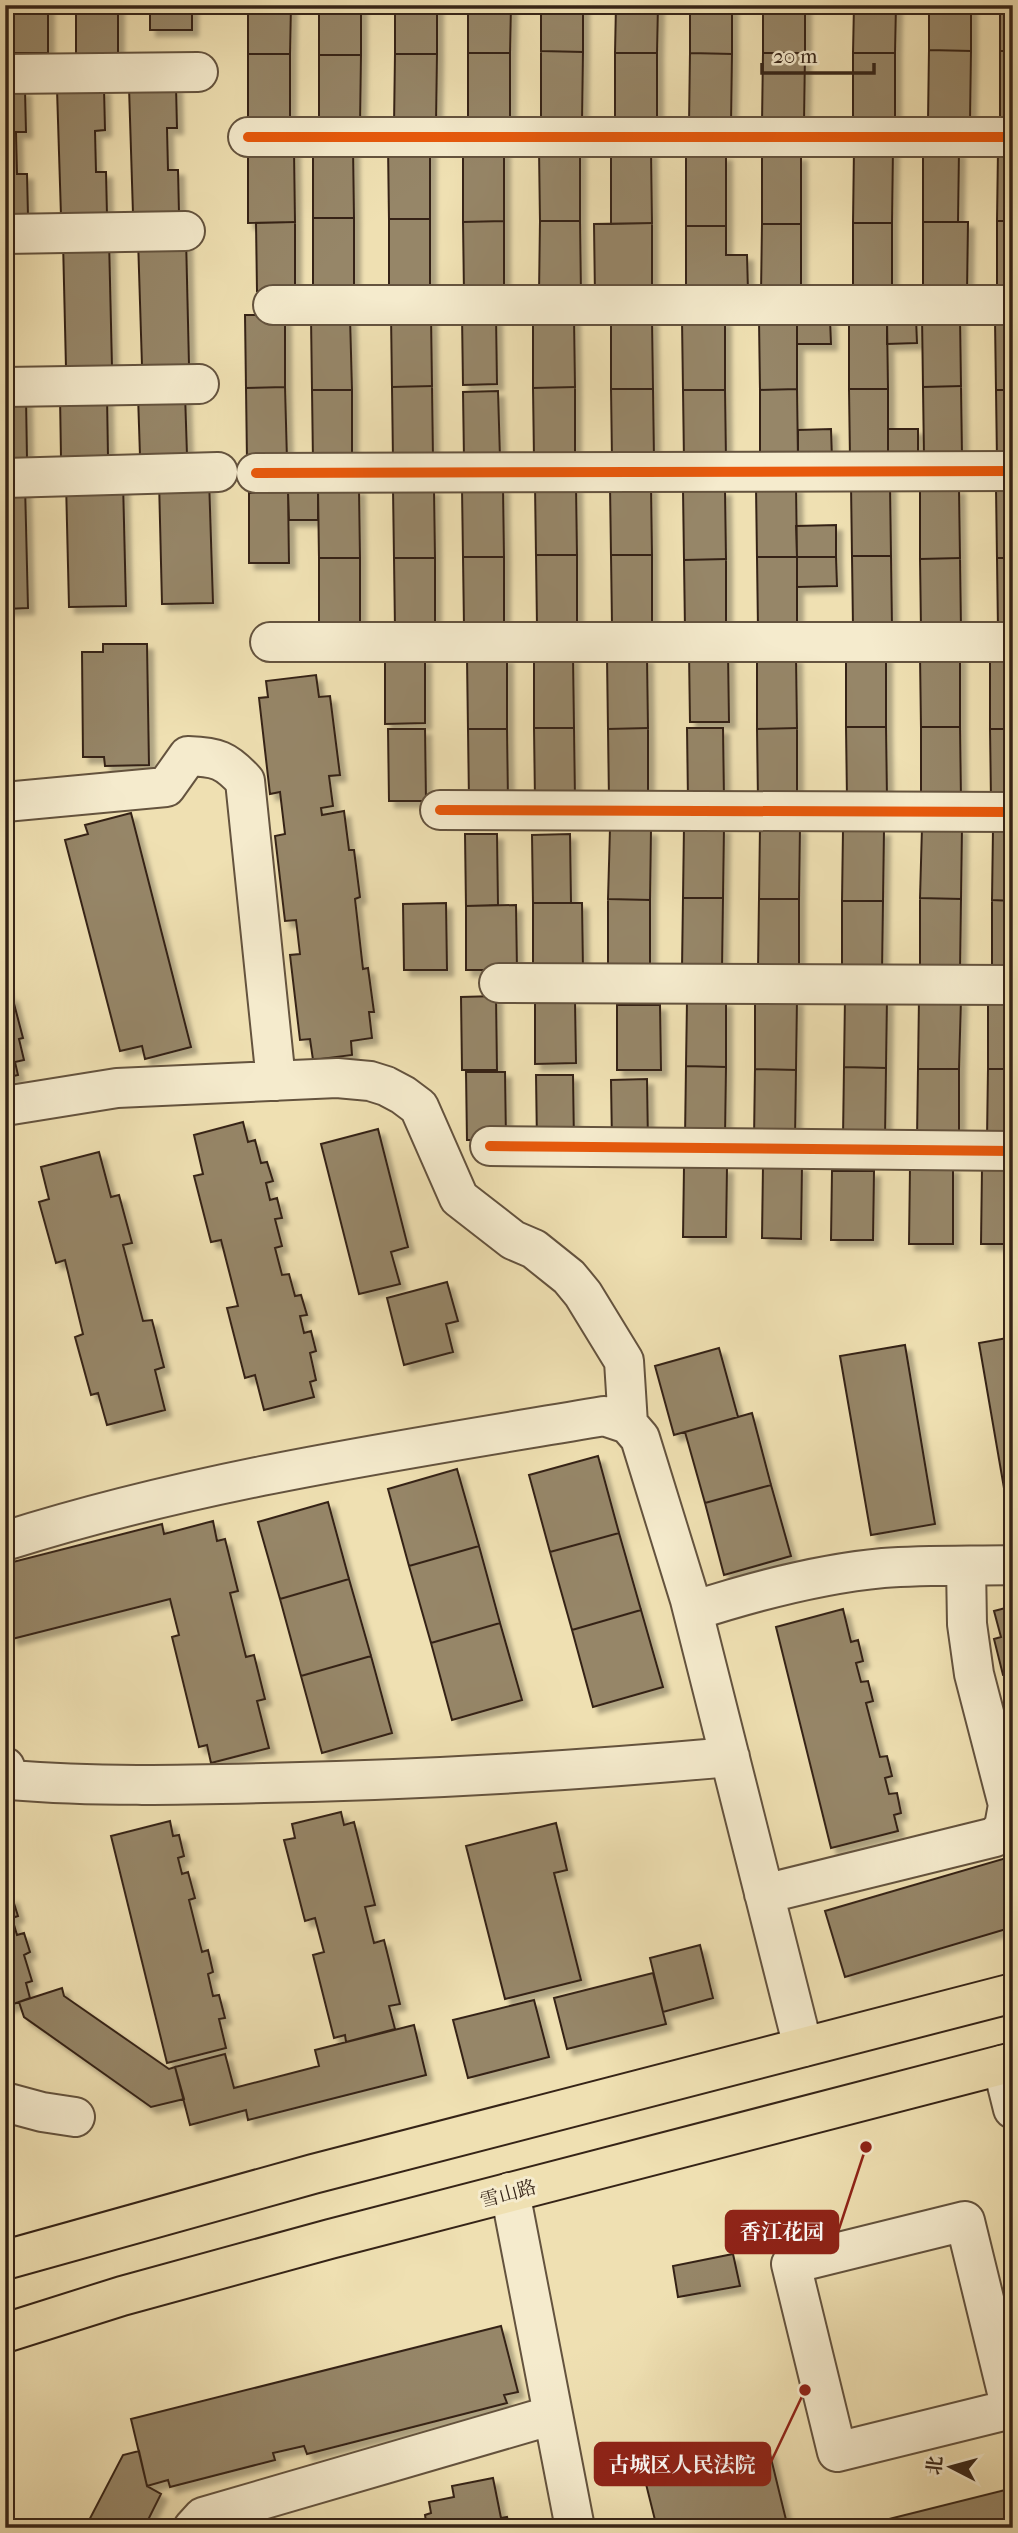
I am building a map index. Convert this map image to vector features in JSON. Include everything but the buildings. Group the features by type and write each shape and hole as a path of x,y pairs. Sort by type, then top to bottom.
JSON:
{"main road":[{"path":"5,2260 313,2174 1013,1993"},
{"name":"雪山路","path":"5,2333 122,2295 1007,2063"}],"street":[{"path":"5,74 198,72"},
{"path":"248,137 1013,137"},
{"path":"5,234 185,230"},
{"path":"273,305 1013,305"},
{"path":"5,387 199,384"},
{"path":"256,473 1013,471"},
{"path":"5,478 218,472"},
{"path":"271,642 1013,642"},
{"path":"5,802 166,787 188,756 210,757 233,768 245,781 276,1081"},
{"path":"440,810 1013,812"},
{"path":"499,983 1013,985"},
{"path":"5,1107 117,1088 337,1079 370,1081 403,1095 419,1107 459,1198 513,1240 534,1249 553,1262 583,1294 624,1361 628,1424"},
{"path":"490,1146 1013,1151"},
{"path":"5,1541 125,1507 344,1460 604,1416 628,1424 640,1438 693,1611 803,2046"},
{"path":"693,1611 748,1593 805,1580 883,1568 1013,1565"},
{"path":"764,1894 995,1837 1004,1827 1008,1805 970,1649 966,1566"},
{"path":"5,1767 10,1780 60,1784 207,1785 462,1777 730,1757"},
{"path":"1007,2063 1013,2109"},
{"path":"5,2102 75,2117"},
{"path":"510,2192 575,2528"},
{"path":"965,2221 1012,2408 837,2452 791,2264 965,2221"},
{"path":"193,2528 203,2517 553,2415"}],"cycle path":[{"path":"248,137 1013,137"},
{"path":"256,473 1013,471"},
{"path":"440,810 1013,812"},
{"path":"490,1146 1013,1151"}],"place":[{"name":"香江花园","path":"866,2147"},
{"name":"古城区人民法院","path":"805,2390"}]}
